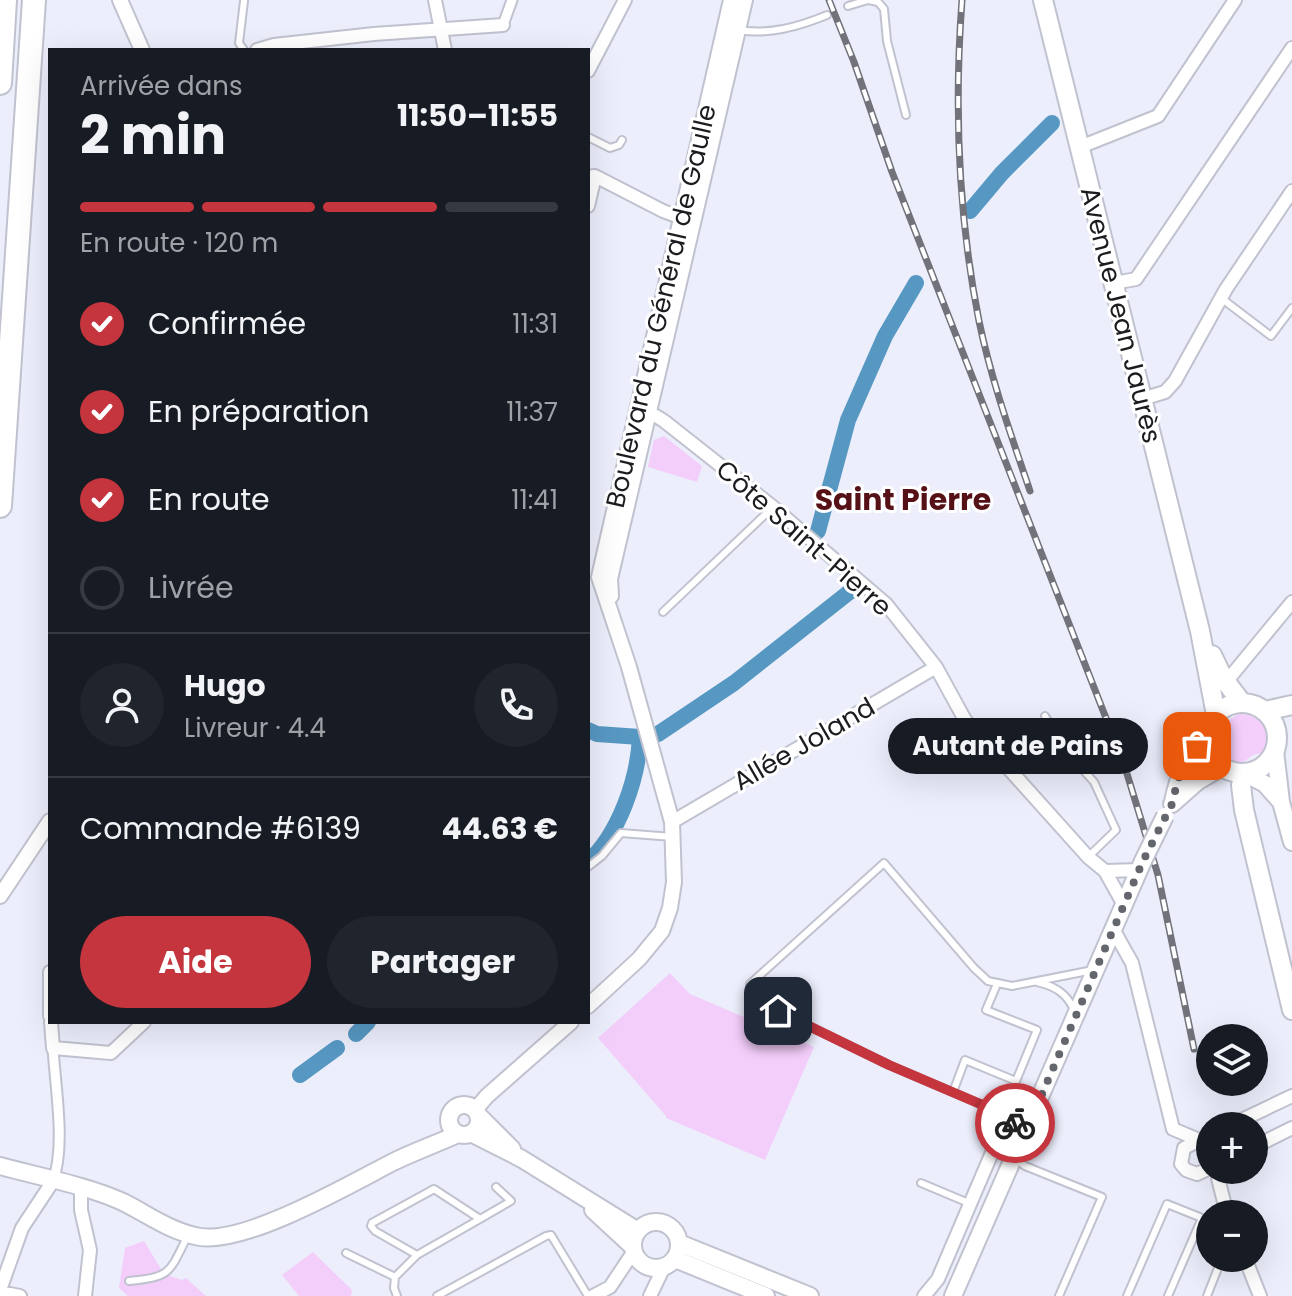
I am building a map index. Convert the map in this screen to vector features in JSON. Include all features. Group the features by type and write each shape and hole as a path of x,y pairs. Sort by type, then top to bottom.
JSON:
{"highway":[{"path":"0,83 5,0"},
{"path":"0,506 34,0"}],"main road":[{"name":"Avenue Jean Jaurès","path":"1043,0 1200,631 1216,715"},
{"name":"Avenue Jean Jaurès","path":"1200,631 1226,682 1242,703"},
{"path":"953,1296 1025,1124 1169,809 1177,781 1187,760 1207,735 1216,715 1228,706 1242,703 1258,706 1276,727 1281,738 1281,802 1292,842"},
{"path":"1265,711 1292,705"},
{"path":"1207,735 1210,753 1222,767 1244,773 1265,784 1281,802"},
{"path":"1244,773 1263,766 1281,738"},
{"path":"1169,809 1198,781 1222,767"},
{"path":"1244,773 1241,785 1244,810 1292,1010"},
{"path":"522,1159 467,1105 457,1107 450,1114 460,1130 522,1159 580,1197 635,1243 642,1263 656,1268 673,1256"},
{"path":"0,1166 121,1202 177,1231 203,1237 225,1237 338,1192 460,1130 478,1125 477,1113"},
{"path":"635,1243 649,1223 663,1223 674,1230 673,1256"},
{"path":"673,1256 766,1296"},
{"path":"673,1256 810,1296"}],"street":[{"path":"120,0 141,48"},
{"path":"435,0 444,48"},
{"path":"264,48 367,35 503,25 512,0"},
{"path":"590,67 625,0"},
{"name":"Boulevard du Général de Gaulle","path":"590,1004 639,959 662,931 674,882 673,830 612,611 599,576 643,412 687,220 731,0"},
{"name":"Boulevard du Général de Gaulle","path":"687,220 745,0"},
{"path":"1080,147 1158,116 1235,0"},
{"path":"367,35 369,48"},
{"path":"1114,283 1136,279 1292,48"},
{"path":"591,177 687,220"},
{"path":"1142,399 1165,392 1175,381 1221,298 1292,191"},
{"name":"Côte Saint-Pierre","path":"643,412 664,421 773,507 886,604 936,667 965,720 1088,857 1105,871 1124,905"},
{"path":"1226,682 1292,602"},
{"name":"Allée Joland","path":"673,830 936,667"},
{"path":"0,896 48,824"},
{"path":"1105,871 1137,875"},
{"path":"1113,929 1132,963 1173,1129 1196,1135"},
{"path":"20,1296 0,1291 22,1228 57,1170 58,1131 51,1024"},
{"path":"53,1048 111,1053 142,1024"},
{"path":"477,1113 487,1096 569,1024"},
{"path":"1258,1112 1292,1096"},
{"path":"924,1296 938,1279 994,1148 1010,1128 1025,1124"},
{"path":"1268,1140 1292,1128"},
{"path":"1196,1142 1184,1148 1181,1164 1196,1174"},
{"path":"81,1189 81,1210 90,1250 85,1296"},
{"path":"591,1296 610,1287 635,1243"},
{"path":"650,1296 673,1256"},
{"path":"1251,1272 1260,1296"},
{"path":"610,1287 622,1296"}],"lane":[{"path":"848,6 868,0 878,2 884,9 887,41 906,115"},
{"path":"242,46 244,1"},
{"path":"738,30 761,34 827,15"},
{"path":"590,138 610,148 622,140"},
{"path":"1221,298 1271,336 1292,308"},
{"path":"663,612 773,507"},
{"path":"1045,716 1068,753 1094,782 1116,830 1088,857"},
{"path":"590,865 621,833 673,830"},
{"path":"1025,1124 889,1065 750,997 750,984 884,863 988,981 1012,986 1095,969"},
{"path":"1033,982 1048,985 1064,994 1076,1014"},
{"path":"953,1092 965,1060 1016,1081 1037,1030 986,1010 997,984"},
{"path":"1013,1158 1025,1166 1102,1197 1059,1296"},
{"path":"921,1183 971,1204"},
{"path":"397,1296 395,1277 417,1255 511,1201 496,1187"},
{"path":"417,1255 375,1231 372,1223 434,1189 480,1219"},
{"path":"1127,1296 1167,1204 1202,1218 1168,1296"},
{"path":"129,1281 152,1279 172,1269 189,1234"},
{"path":"437,1296 551,1235 591,1296"},
{"path":"346,1253 395,1277"},
{"path":"1207,1296 1216,1272"},
{"path":"932,1296 938,1279"}],"shaded area":[{"path":"664,436 702,466 697,482 648,467 654,440"},
{"path":"1238,714 1259,720 1267,737 1264,752 1253,755 1241,764 1224,755 1218,739 1221,726"},
{"path":"670,973 690,994 814,1047 765,1160 666,1118 598,1038"},
{"path":"144,1241 164,1274 182,1280 186,1278 206,1296 128,1296 119,1288 125,1248"},
{"path":"313,1252 352,1290 351,1296 299,1296 282,1275"}],"waterway":[{"path":"970,211 1002,173 1052,123"},
{"path":"818,531 848,420 885,336 916,283"},
{"path":"590,731 640,737 658,734 734,683 857,586"},
{"path":"590,860 609,837 625,805 640,737"},
{"path":"356,1034 366,1024"},
{"path":"300,1075 337,1048"}],"railway":[{"path":"829,0 892,172 1124,764 1158,875 1194,1049"},
{"path":"962,0 958,121 966,241 984,343 1030,491"}],"way so far":[{"path":"1015,1123 1032,1117 1143,861 1173,802 1177,781 1197,746"}],"place":[{"name":"Autant de Pains","path":"1197,746"}],"district":[{"name":"Saint Pierre","path":"903,500"}],"route":[{"path":"778,1011 889,1065 1006,1115 1015,1123"}]}
